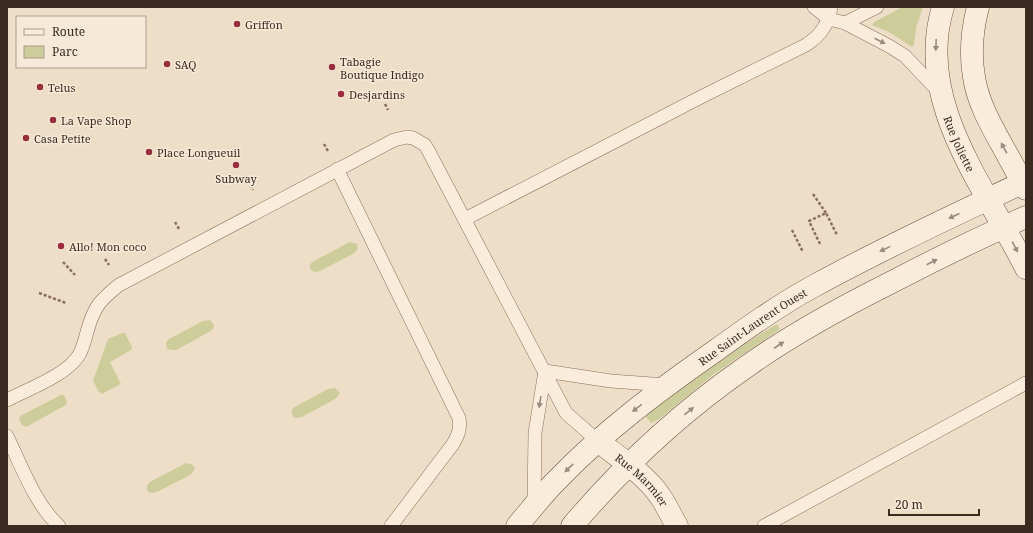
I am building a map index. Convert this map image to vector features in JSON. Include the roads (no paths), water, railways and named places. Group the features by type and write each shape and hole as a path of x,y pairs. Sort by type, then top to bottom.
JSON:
{"street":[{"name":"Rue Joliette","path":"943,7 938,27 936,48 936,60 941,94 956,137 1026,268"},
{"path":"978,7 973,28 972,46 974,79 979,97 995,132 1025,184"},
{"name":"Rue Saint-Laurent Ouest","path":"517,526 556,481 598,441 666,385 741,332 798,295 867,258 988,199 1025,184"},
{"path":"572,526 628,464 712,392 746,366 794,335 862,297 1026,217"},
{"name":"Rue Marmier","path":"598,441 647,480 660,496 677,526"}],"lane":[{"path":"814,7 830,13 845,23 905,56 941,94"},
{"path":"845,23 877,7"},
{"path":"465,219 701,97 806,45 820,34 830,13"},
{"path":"7,400 52,377 74,362 83,347 92,316 97,305 105,296 119,285 336,169 394,140 407,137 413,138 425,145 428,150 566,413 598,441"},
{"path":"336,169 459,418 461,426 453,444 391,526"},
{"path":"545,371 610,381 666,385"},
{"path":"534,505 535,433 545,371"},
{"path":"764,526 1026,383"},
{"path":"7,436 46,512 59,526"}],"place":[{"name":"Griffon","path":"237,24"},
{"name":"SAQ","path":"167,64"},
{"name":"Tabagie Boutique Indigo","path":"332,67"},
{"name":"Telus","path":"40,87"},
{"name":"Desjardins","path":"341,94"},
{"name":"La Vape Shop","path":"53,120"},
{"name":"Casa Petite","path":"26,138"},
{"name":"Place Longueuil","path":"149,152"},
{"name":"Subway","path":"236,165"},
{"name":"Allo! Mon coco","path":"61,246"}]}
